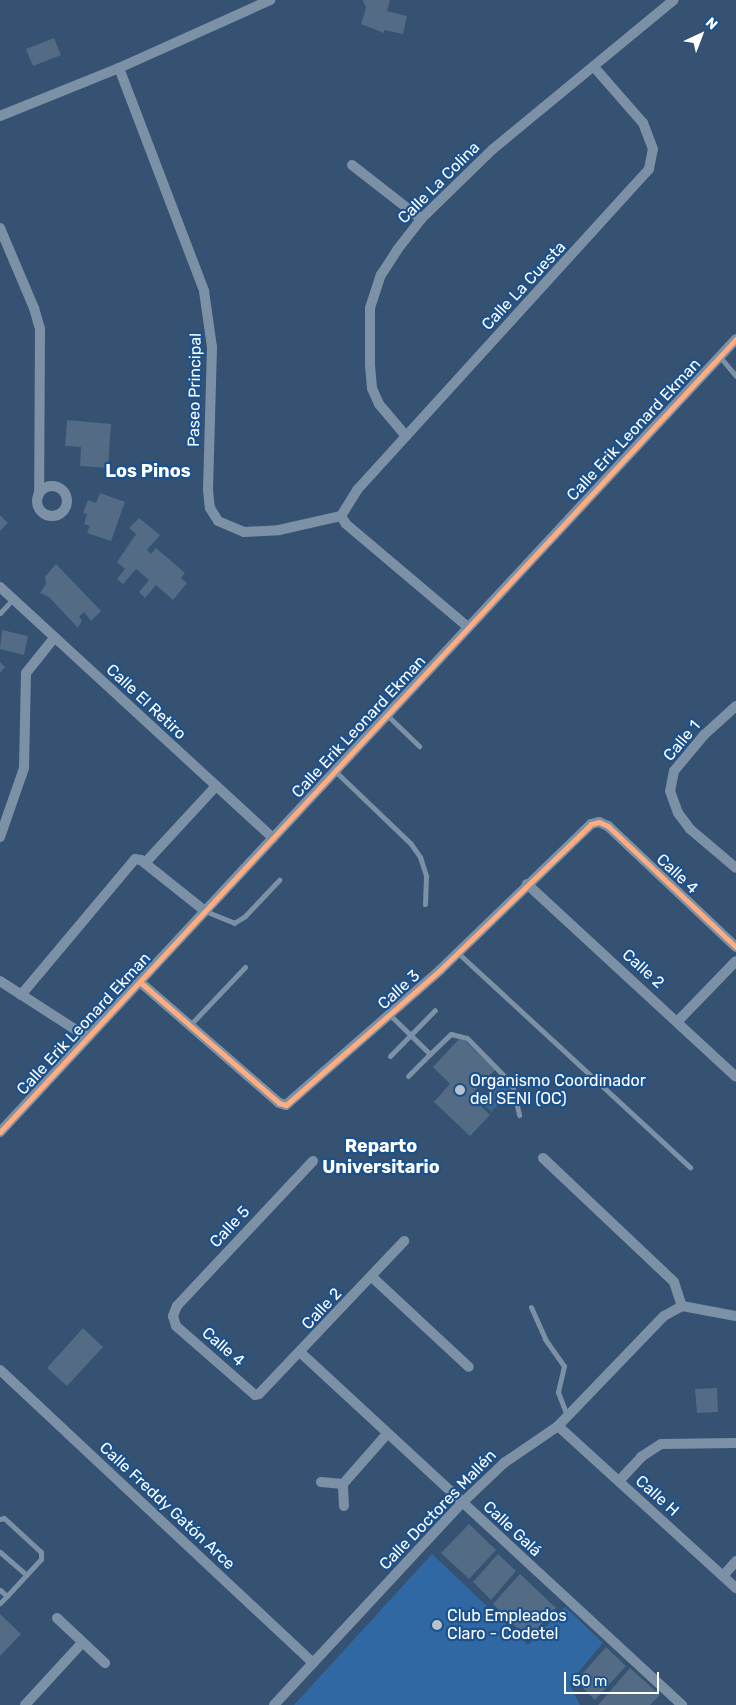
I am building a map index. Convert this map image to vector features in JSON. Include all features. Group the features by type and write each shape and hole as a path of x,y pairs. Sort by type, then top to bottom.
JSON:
{"street":[{"path":"0,116 119,68 270,0"},
{"name":"Calle La Colina","path":"406,436 386,416 372,388 370,308 381,275 421,219 493,149 674,0"},
{"name":"Calle La Cuesta","path":"341,516 356,490 649,169 653,149 643,123 594,67"},
{"name":"Paseo Principal","path":"119,68 204,292 210,322 208,490 210,508 218,521 244,532 279,530 341,516"},
{"path":"352,165 421,219"},
{"path":"0,228 34,308 40,329 40,494"},
{"name":"Calle Erik Leonard Ekman","path":"0,1132 736,339"},
{"path":"341,516 346,524 468,627"},
{"name":"Calle El Retiro","path":"0,587 273,838"},
{"path":"0,836 24,768 26,673 54,638"},
{"name":"Calle 1","path":"736,706 704,735 679,765 670,791 678,813 690,829 736,868"},
{"path":"145,863 216,786"},
{"name":"Calle 3","path":"140,982 279,1103 286,1105 458,953 590,824 599,822"},
{"name":"Calle 4","path":"599,822 608,826 736,947"},
{"path":"21,995 135,859 145,863 206,911"},
{"name":"Calle 2","path":"527,884 678,1021 736,1077"},
{"path":"678,1021 736,961"},
{"path":"0,981 87,1037"},
{"path":"543,1158 674,1282 682,1306 736,1316"},
{"name":"Calle 5","path":"173,1316 177,1306 313,1161"},
{"name":"Calle 2","path":"259,1394 301,1353 404,1242"},
{"path":"372,1277 469,1367"},
{"name":"Calle Doctores Mallén","path":"274,1705 462,1503 504,1463 558,1426 664,1316 682,1306"},
{"name":"Calle 4","path":"173,1316 176,1326 254,1395 259,1394"},
{"name":"Calle Galá","path":"301,1353 682,1705"},
{"name":"Calle Freddy Gatón Arce","path":"0,1370 313,1663"},
{"name":"Calle H","path":"558,1426 736,1588"},
{"path":"344,1506 343,1484 387,1434"},
{"path":"619,1481 641,1457 662,1444 736,1443"},
{"path":"321,1482 343,1484"},
{"path":"723,1576 736,1561"},
{"path":"57,1618 105,1663"},
{"path":"25,1705 82,1643"}],"lane":[{"path":"720,357 736,376"},
{"path":"0,613 13,599"},
{"path":"386,715 418,746"},
{"path":"335,771 411,844 420,857 426,876 425,904"},
{"path":"206,911 234,923 245,916 280,880"},
{"path":"458,953 690,1167"},
{"path":"190,1025 245,967"},
{"path":"390,1056 436,1010"},
{"path":"390,1015 430,1054"},
{"path":"408,1076 452,1034 467,1038 512,1084 520,1115"},
{"path":"531,1307 545,1339 564,1366 558,1392 567,1416"},
{"path":"0,1519 4,1518 40,1552 41,1559 0,1603"},
{"path":"0,1552 26,1575"},
{"path":"0,1590 7,1596"}],"shaded area":[{"path":"502,1078 513,1090 491,1112 480,1100"},
{"name":"Club Empleados Claro - Codetel","path":"432,1554 528,1645 565,1607 603,1643 569,1683 580,1705 294,1705"}],"building":[{"path":"363,0 390,0 387,11 407,16 403,34 384,30 384,33 361,24 366,8"},
{"path":"54,38 61,55 33,66 26,49"},
{"path":"67,420 111,424 108,468 80,466 81,447 65,446"},
{"path":"100,493 125,502 111,541 87,533 90,526 84,524 87,514 83,513 88,500 96,503"},
{"path":"0,515 8,523 0,531"},
{"path":"139,518 160,535 147,550 151,554 156,548 185,573 181,578 187,583 173,600 156,585 145,598 139,592 149,580 136,569 123,584 117,579 125,569 117,562 136,534 129,528"},
{"path":"56,564 101,611 91,621 84,612 79,617 82,620 78,628 49,597 40,593 46,584 45,577"},
{"path":"2,630 28,636 24,655 0,649"},
{"path":"0,662 5,667 0,673"},
{"name":"Organismo Coordinador del SENI (OC)","path":"461,1037 495,1070 470,1096 490,1115 470,1136 434,1102 450,1084 433,1067"},
{"path":"83,1328 103,1347 67,1386 47,1368"},
{"path":"717,1388 718,1412 697,1413 695,1389"},
{"path":"469,1524 496,1550 469,1579 441,1553"},
{"path":"498,1554 516,1571 491,1600 473,1582"},
{"path":"520,1574 556,1608 528,1639 493,1604"},
{"path":"0,1614 21,1634 0,1656"},
{"path":"606,1647 626,1666 595,1700 576,1681"},
{"path":"630,1668 660,1695 650,1705 598,1705"}],"cycle path":[{"path":"0,1132 736,339"},
{"path":"140,982 279,1103 286,1105 440,970 591,824 599,822 608,826 736,947"}],"place":[{"name":"Organismo Coordinador del SENI (OC)","path":"460,1090"},
{"name":"Club Empleados Claro - Codetel","path":"437,1625"}],"district":[{"name":"Los Pinos","path":"148,471"},
{"name":"Reparto Universitario","path":"381,1157"}]}
